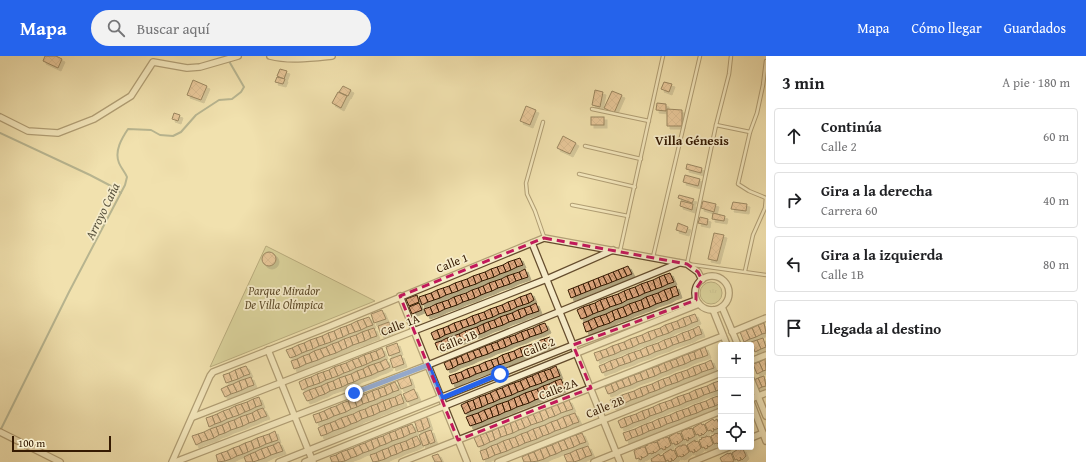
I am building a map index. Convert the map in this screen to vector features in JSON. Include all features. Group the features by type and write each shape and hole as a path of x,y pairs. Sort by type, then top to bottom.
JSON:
{"street":[{"path":"0,117 28,131 58,133 94,119 131,96 153,62 187,68 200,67 236,56"},
{"path":"270,56 278,58 332,56"},
{"path":"544,238 680,262 687,264 698,272 702,280"},
{"name":"Calle 1","path":"193,417 213,372 328,327 400,296 544,238"},
{"path":"532,243 620,462"},
{"name":"Calle 1A","path":"193,417 547,279 613,250"},
{"name":"Calle 1B","path":"174,462 428,365 680,262"},
{"path":"707,277 713,277 723,281 728,291 726,302 722,307 708,310 698,302 696,289 702,280 707,277"},
{"path":"400,296 467,462"},
{"name":"Calle 2","path":"279,462 573,345 698,302"},
{"name":"Calle 2","path":"305,462 312,461 698,302"},
{"path":"722,307 737,342"},
{"path":"713,310 726,342"},
{"path":"732,332 766,318"},
{"name":"Calle 2A","path":"402,462 723,336"},
{"path":"268,350 312,461"},
{"path":"754,360 766,355"},
{"name":"Calle 2B","path":"498,462 718,374"},
{"path":"754,386 766,416"},
{"path":"754,398 766,393"},
{"path":"754,410 766,441"},
{"path":"594,462 718,412"},
{"path":"174,462 193,417"},
{"path":"0,432 60,462"},
{"path":"754,437 763,433"},
{"path":"692,462 722,450"}],"lane":[{"path":"620,252 663,56"},
{"path":"653,257 700,56"},
{"path":"732,56 687,264 766,275"},
{"path":"745,271 753,235 765,208 766,198 749,191 738,184 750,132 757,112 766,61"},
{"path":"592,109 649,121"},
{"path":"543,122 526,183 527,194 535,211 544,238"},
{"path":"716,126 750,132"},
{"path":"585,146 641,159"},
{"path":"579,174 635,187"},
{"path":"572,205 628,216"}],"highlighted area":[{"path":"544,238 687,264 698,272 702,280 696,289 696,300 573,345 591,388 458,440 400,296"}],"green space":[{"name":"Parque Mirador De Villa Olímpica","path":"266,246 375,301 210,367"},
{"path":"711,282 719,285 722,293 719,301 711,304 703,301 700,293 703,285"}],"building":[{"path":"45,56 56,56 62,59 58,68 43,61"},
{"path":"280,69 287,71 284,79 277,76"},
{"path":"277,77 285,79 283,84 275,82"},
{"path":"193,80 207,86 201,100 187,95"},
{"path":"664,82 672,84 669,92 661,89"},
{"path":"343,86 351,90 348,96 339,92"},
{"path":"595,90 603,92 600,107 592,105"},
{"path":"612,91 622,95 614,113 604,108"},
{"path":"338,92 347,96 341,108 332,103"},
{"path":"657,103 666,104 666,111 656,110"},
{"path":"526,106 536,110 530,125 520,121"},
{"path":"667,109 682,110 682,126 667,126"},
{"path":"174,113 180,115 178,121 172,119"},
{"path":"591,117 604,117 604,125 591,125"},
{"path":"563,136 576,143 570,154 557,148"},
{"path":"687,164 702,168 701,173 686,169"},
{"path":"685,175 700,179 698,186 683,182"},
{"path":"679,195 694,199 692,203 678,198"},
{"path":"681,201 693,204 692,210 680,206"},
{"path":"703,201 716,204 714,212 701,208"},
{"path":"733,202 747,204 746,211 731,209"},
{"path":"713,213 725,216 724,221 712,219"},
{"path":"700,217 708,219 707,225 698,223"},
{"path":"678,223 688,227 686,233 676,230"},
{"path":"714,233 724,235 717,261 708,259"},
{"path":"269,252 274,254 276,259 274,264 269,266 264,264 262,259 264,254"},
{"path":"520,258 523,265 517,267 514,260"},
{"path":"514,260 517,267 511,270 508,262"},
{"path":"508,262 511,270 506,272 503,265"},
{"path":"503,265 506,272 500,274 497,267"},
{"path":"628,266 632,274 627,276 623,268"},
{"path":"497,267 500,274 494,277 491,269"},
{"path":"623,268 627,276 622,278 618,270"},
{"path":"491,269 494,277 488,279 485,272"},
{"path":"525,269 528,277 522,279 519,272"},
{"path":"618,270 622,278 617,280 613,272"},
{"path":"485,272 488,279 482,281 479,274"},
{"path":"519,272 522,279 516,281 513,274"},
{"path":"613,272 617,280 612,282 608,274"},
{"path":"670,273 674,282 668,284 664,275"},
{"path":"479,274 482,281 476,284 473,276"},
{"path":"513,274 516,281 510,284 507,276"},
{"path":"608,274 612,282 607,284 603,276"},
{"path":"664,275 668,284 662,287 659,277"},
{"path":"473,276 476,284 470,286 467,279"},
{"path":"507,276 510,284 504,286 501,279"},
{"path":"603,276 607,284 601,286 598,278"},
{"path":"659,277 662,287 656,289 653,280"},
{"path":"598,278 601,286 596,288 593,280"},
{"path":"467,279 470,286 464,288 461,281"},
{"path":"501,279 504,286 498,288 495,281"},
{"path":"593,280 596,288 591,290 588,282"},
{"path":"653,280 656,289 651,291 647,282"},
{"path":"461,281 464,288 458,291 455,283"},
{"path":"495,281 498,288 492,291 489,283"},
{"path":"588,282 591,290 586,292 583,284"},
{"path":"647,282 651,291 645,293 641,284"},
{"path":"455,283 458,291 452,293 449,286"},
{"path":"489,283 492,291 486,293 483,286"},
{"path":"583,284 586,292 581,294 578,286"},
{"path":"641,284 645,293 639,296 635,287"},
{"path":"449,286 452,293 446,295 443,288"},
{"path":"483,286 486,293 481,295 478,288"},
{"path":"578,286 581,294 576,296 573,288"},
{"path":"676,286 679,295 673,297 670,288"},
{"path":"635,287 639,296 633,298 629,289"},
{"path":"443,288 446,295 440,298 437,290"},
{"path":"478,288 481,295 475,298 472,290"},
{"path":"573,288 576,296 571,298 568,290"},
{"path":"670,288 673,297 668,300 664,290"},
{"path":"629,289 633,298 627,300 624,291"},
{"path":"437,290 440,298 434,300 431,293"},
{"path":"472,290 475,298 469,300 466,293"},
{"path":"664,290 668,300 662,302 658,293"},
{"path":"624,291 627,300 622,303 618,294"},
{"path":"431,293 434,300 428,302 425,295"},
{"path":"466,293 469,300 463,302 460,295"},
{"path":"531,293 534,300 529,303 526,295"},
{"path":"658,293 662,302 656,304 652,295"},
{"path":"618,294 622,303 616,305 612,296"},
{"path":"417,295 419,302 409,306 406,299"},
{"path":"425,295 428,302 422,305 419,297"},
{"path":"460,295 463,302 457,305 454,297"},
{"path":"526,295 529,303 523,305 520,297"},
{"path":"652,295 656,304 650,307 646,297"},
{"path":"612,296 616,305 610,307 606,298"},
{"path":"454,297 457,305 451,307 448,300"},
{"path":"520,297 523,305 517,307 514,300"},
{"path":"646,297 650,307 644,309 641,300"},
{"path":"606,298 610,307 604,310 600,300"},
{"path":"448,300 451,307 445,309 442,302"},
{"path":"514,300 517,307 511,310 508,302"},
{"path":"600,300 604,310 598,312 595,303"},
{"path":"641,300 644,309 639,311 635,302"},
{"path":"442,302 445,309 439,312 436,304"},
{"path":"508,302 511,310 505,312 502,305"},
{"path":"635,302 639,311 633,313 629,304"},
{"path":"419,303 422,310 412,314 409,307"},
{"path":"536,303 539,311 533,313 530,306"},
{"path":"595,303 598,312 593,314 589,305"},
{"path":"436,304 439,312 433,314 430,307"},
{"path":"629,304 633,313 627,316 623,307"},
{"path":"502,305 505,312 499,314 496,307"},
{"path":"589,305 593,314 587,317 583,307"},
{"path":"530,306 533,313 527,315 524,308"},
{"path":"430,307 433,314 427,316 424,309"},
{"path":"496,307 499,314 493,317 490,309"},
{"path":"583,307 587,317 581,319 577,310"},
{"path":"623,307 627,316 621,318 617,309"},
{"path":"524,308 527,315 521,318 518,310"},
{"path":"490,309 493,317 487,319 484,312"},
{"path":"617,309 621,318 615,320 612,311"},
{"path":"382,310 386,319 374,323 371,314"},
{"path":"518,310 521,318 515,320 512,313"},
{"path":"612,311 615,320 610,323 606,314"},
{"path":"484,312 487,319 481,321 478,314"},
{"path":"512,313 515,320 509,322 506,315"},
{"path":"478,314 481,321 475,324 472,316"},
{"path":"606,314 610,323 604,325 600,316"},
{"path":"695,314 698,321 692,323 689,316"},
{"path":"506,315 509,322 503,325 500,317"},
{"path":"472,316 475,324 469,326 466,319"},
{"path":"600,316 604,325 598,327 594,318"},
{"path":"689,316 692,323 686,326 683,318"},
{"path":"369,317 373,325 367,327 363,319"},
{"path":"500,317 503,325 497,327 494,320"},
{"path":"594,318 598,327 592,330 588,321"},
{"path":"683,318 686,326 680,328 677,321"},
{"path":"363,319 367,327 361,330 357,321"},
{"path":"466,319 469,326 463,328 460,321"},
{"path":"494,320 497,327 491,329 488,322"},
{"path":"357,321 361,330 355,332 351,324"},
{"path":"460,321 463,328 457,331 454,323"},
{"path":"588,321 592,330 586,332 583,323"},
{"path":"677,321 680,328 674,330 671,323"},
{"path":"389,322 392,330 381,335 378,326"},
{"path":"488,322 491,329 485,332 483,324"},
{"path":"454,323 457,331 451,333 448,326"},
{"path":"545,323 548,330 542,333 539,325"},
{"path":"671,323 674,330 669,333 665,325"},
{"path":"764,323 766,333 762,334 758,325"},
{"path":"351,324 355,332 349,334 346,326"},
{"path":"483,324 485,332 480,334 477,327"},
{"path":"539,325 542,333 536,335 533,328"},
{"path":"665,325 669,333 663,335 660,328"},
{"path":"758,325 762,334 756,337 752,328"},
{"path":"346,326 349,334 343,337 340,328"},
{"path":"448,326 451,333 445,335 443,328"},
{"path":"699,326 702,334 696,336 693,329"},
{"path":"477,327 480,334 474,336 471,329"},
{"path":"340,328 343,337 337,339 334,331"},
{"path":"374,328 377,336 371,338 368,330"},
{"path":"443,328 445,335 440,338 437,330"},
{"path":"533,328 536,335 530,337 527,330"},
{"path":"660,328 663,335 657,337 654,330"},
{"path":"752,328 756,337 750,339 746,330"},
{"path":"471,329 474,336 468,339 465,331"},
{"path":"693,329 696,336 691,339 688,331"},
{"path":"368,330 371,338 365,341 362,332"},
{"path":"437,330 440,338 434,340 431,333"},
{"path":"527,330 530,337 524,340 521,332"},
{"path":"654,330 657,337 651,340 648,332"},
{"path":"746,330 750,339 744,342 740,332"},
{"path":"334,331 337,339 331,342 328,333"},
{"path":"465,331 468,339 462,341 459,334"},
{"path":"688,331 691,339 685,341 682,333"},
{"path":"362,332 365,341 359,343 356,335"},
{"path":"521,332 524,340 518,342 515,335"},
{"path":"648,332 651,340 645,342 642,335"},
{"path":"328,333 331,342 325,344 322,336"},
{"path":"682,333 685,341 679,343 676,336"},
{"path":"459,334 462,341 456,343 453,336"},
{"path":"356,335 359,343 353,345 350,337"},
{"path":"515,335 518,342 512,344 509,337"},
{"path":"642,335 645,342 639,344 636,337"},
{"path":"322,336 325,344 319,346 316,338"},
{"path":"453,336 456,343 450,346 447,338"},
{"path":"676,336 679,343 673,345 670,338"},
{"path":"350,337 353,345 347,348 344,339"},
{"path":"509,337 512,344 506,347 503,339"},
{"path":"550,337 553,344 547,346 544,339"},
{"path":"636,337 639,344 633,347 630,339"},
{"path":"316,338 319,346 313,349 310,340"},
{"path":"447,338 450,346 444,348 441,341"},
{"path":"670,338 673,345 667,348 664,340"},
{"path":"763,338 766,347 761,349 757,340"},
{"path":"344,339 347,348 342,350 338,342"},
{"path":"503,339 506,347 500,349 497,342"},
{"path":"544,339 547,346 541,349 538,341"},
{"path":"630,339 633,347 627,349 624,342"},
{"path":"310,340 313,349 307,351 304,343"},
{"path":"664,340 667,348 661,350 658,343"},
{"path":"757,340 761,349 755,352 754,342 751,342"},
{"path":"441,341 444,348 438,350 435,343"},
{"path":"538,341 541,349 535,351 532,344"},
{"path":"338,342 342,350 336,353 332,344"},
{"path":"497,342 500,349 494,351 491,344"},
{"path":"624,342 627,349 621,351 618,344"},
{"path":"304,343 307,351 302,353 298,345"},
{"path":"397,343 400,352 389,356 386,347"},
{"path":"658,343 661,350 655,352 652,345"},
{"path":"332,344 336,353 330,355 326,347"},
{"path":"491,344 494,351 488,354 485,346"},
{"path":"532,344 535,351 529,353 526,346"},
{"path":"618,344 621,351 615,354 612,346"},
{"path":"298,345 302,353 296,356 292,348"},
{"path":"652,345 655,352 649,355 646,347"},
{"path":"485,346 488,354 482,356 479,349"},
{"path":"526,346 529,353 523,356 520,348"},
{"path":"612,346 615,354 609,356 606,349"},
{"path":"326,347 330,355 324,357 320,349"},
{"path":"646,347 649,355 643,357 640,350"},
{"path":"705,347 708,355 703,357 700,349"},
{"path":"292,348 296,356 290,358 286,350"},
{"path":"382,348 385,356 379,359 376,351"},
{"path":"520,348 523,356 517,358 514,351"},
{"path":"320,349 324,357 318,360 314,351"},
{"path":"479,349 482,356 476,358 473,351"},
{"path":"606,349 609,356 603,358 600,351"},
{"path":"700,349 703,357 696,359 694,352"},
{"path":"640,350 643,357 637,359 634,352"},
{"path":"314,351 318,360 312,362 309,354"},
{"path":"376,351 379,359 373,361 370,353"},
{"path":"473,351 476,358 470,361 467,353"},
{"path":"514,351 517,358 511,361 508,353"},
{"path":"600,351 603,358 597,361 594,353"},
{"path":"634,352 637,359 631,362 628,354"},
{"path":"694,352 696,359 691,361 688,354"},
{"path":"370,353 373,361 367,364 364,355"},
{"path":"467,353 470,361 464,363 461,356"},
{"path":"508,353 511,361 505,363 502,355"},
{"path":"309,354 312,362 306,364 303,356"},
{"path":"628,354 631,362 625,364 622,357"},
{"path":"688,354 691,361 685,364 682,356"},
{"path":"364,355 367,364 362,366 358,358"},
{"path":"401,355 404,364 393,368 390,359"},
{"path":"502,355 505,363 499,365 497,358"},
{"path":"303,356 306,364 300,367 297,359"},
{"path":"461,356 464,363 458,365 456,358"},
{"path":"682,356 685,364 679,366 676,359"},
{"path":"622,357 625,364 619,366 616,359"},
{"path":"358,358 362,366 356,368 352,360"},
{"path":"456,358 458,365 453,368 450,360"},
{"path":"497,358 499,365 494,367 491,360"},
{"path":"297,359 300,367 294,369 291,361"},
{"path":"386,359 390,367 384,370 380,362"},
{"path":"616,359 619,366 613,369 610,361"},
{"path":"676,359 679,366 673,368 670,361"},
{"path":"765,359 766,370 763,371 759,362"},
{"path":"352,360 356,368 350,371 346,363"},
{"path":"450,360 453,368 447,370 444,363"},
{"path":"491,360 494,367 488,370 485,362"},
{"path":"711,360 714,368 708,370 705,363"},
{"path":"610,361 613,369 607,371 604,364"},
{"path":"670,361 673,368 667,371 664,363"},
{"path":"380,362 384,370 378,372 374,364"},
{"path":"485,362 488,370 482,372 479,365"},
{"path":"759,362 763,371 757,374 754,364"},
{"path":"346,363 350,371 344,373 340,365"},
{"path":"664,363 667,371 661,373 658,366"},
{"path":"705,363 708,370 702,372 699,365"},
{"path":"374,364 378,372 372,375 368,366"},
{"path":"604,364 607,371 602,373 599,366"},
{"path":"340,365 344,373 338,376 334,367"},
{"path":"479,365 482,372 476,374 473,367"},
{"path":"699,365 702,372 696,375 693,367"},
{"path":"246,366 250,374 244,376 240,368"},
{"path":"368,366 372,375 366,377 363,369"},
{"path":"556,366 560,376 554,378 550,369"},
{"path":"658,366 661,373 655,376 652,368"},
{"path":"334,367 338,376 332,378 329,370"},
{"path":"473,367 476,374 470,377 467,369"},
{"path":"693,367 696,375 690,377 687,370"},
{"path":"240,368 244,376 238,379 235,370"},
{"path":"652,368 655,376 649,378 646,370"},
{"path":"363,369 366,377 360,379 357,371"},
{"path":"467,369 470,377 464,379 461,372"},
{"path":"550,369 554,378 548,380 544,371"},
{"path":"235,370 238,379 232,381 229,373"},
{"path":"329,370 332,378 326,380 323,372"},
{"path":"646,370 649,378 643,380 640,373"},
{"path":"687,370 690,377 684,379 681,372"},
{"path":"357,371 360,379 354,382 351,374"},
{"path":"544,371 548,380 542,383 538,373"},
{"path":"323,372 326,380 320,383 317,374"},
{"path":"461,372 464,379 458,382 455,374"},
{"path":"681,372 684,379 678,382 675,374"},
{"path":"229,373 232,381 226,383 223,375"},
{"path":"538,373 542,383 536,385 532,376"},
{"path":"640,373 643,380 637,382 634,375"},
{"path":"317,374 320,383 314,385 311,377"},
{"path":"351,374 354,382 348,384 345,376"},
{"path":"455,374 458,382 452,384 449,376"},
{"path":"675,374 678,382 672,384 669,377"},
{"path":"634,375 637,382 631,385 628,377"},
{"path":"345,376 348,384 342,387 339,378"},
{"path":"409,376 412,385 401,389 397,380"},
{"path":"532,376 536,385 530,387 526,378"},
{"path":"764,376 766,386 762,387 758,378"},
{"path":"251,377 254,385 248,387 245,379"},
{"path":"311,377 314,385 308,387 305,379"},
{"path":"628,377 631,385 625,387 622,380"},
{"path":"669,377 672,384 666,386 663,379"},
{"path":"339,378 342,387 336,389 333,381"},
{"path":"526,378 530,387 524,390 520,381"},
{"path":"758,378 762,387 756,390 754,380"},
{"path":"245,379 248,387 242,390 239,381"},
{"path":"305,379 308,387 302,390 299,382"},
{"path":"561,379 565,388 559,391 555,381"},
{"path":"663,379 666,386 660,389 658,381"},
{"path":"622,380 625,387 619,389 616,382"},
{"path":"239,381 242,390 237,392 233,384"},
{"path":"333,381 336,389 330,391 327,383"},
{"path":"520,381 524,390 518,392 514,383"},
{"path":"555,381 559,391 553,393 549,384"},
{"path":"658,381 660,389 655,391 652,384"},
{"path":"718,381 718,390 716,391 713,383"},
{"path":"395,382 399,390 393,392 390,384"},
{"path":"616,382 619,389 614,392 611,384"},
{"path":"327,383 330,391 325,394 321,386"},
{"path":"514,383 518,392 512,395 508,385"},
{"path":"713,383 716,391 710,393 707,386"},
{"path":"233,384 237,392 231,394 227,386"},
{"path":"390,384 393,392 387,395 384,387"},
{"path":"549,384 553,393 547,395 543,386"},
{"path":"611,384 614,392 608,394 605,387"},
{"path":"652,384 655,391 649,393 646,386"},
{"path":"508,385 512,395 506,397 502,388"},
{"path":"227,386 231,394 225,397 221,389"},
{"path":"321,386 325,394 319,396 315,388"},
{"path":"543,386 547,395 541,398 537,389"},
{"path":"646,386 649,393 643,396 640,388"},
{"path":"707,386 710,393 704,395 701,388"},
{"path":"384,387 387,395 381,397 378,389"},
{"path":"315,388 319,396 313,399 309,390"},
{"path":"502,388 506,397 500,399 496,390"},
{"path":"640,388 643,396 637,398 634,391"},
{"path":"701,388 704,395 698,398 695,390"},
{"path":"378,389 381,397 375,400 372,391"},
{"path":"414,389 418,398 407,402 403,394"},
{"path":"537,389 541,398 535,400 531,391"},
{"path":"309,390 313,399 307,401 303,393"},
{"path":"496,390 500,399 494,402 490,393"},
{"path":"695,390 698,398 692,400 689,393"},
{"path":"372,391 375,400 369,402 366,394"},
{"path":"531,391 535,400 529,403 525,393"},
{"path":"634,391 637,398 631,400 628,393"},
{"path":"490,393 494,402 488,404 485,395"},
{"path":"525,393 529,403 523,405 519,396"},
{"path":"628,393 631,400 625,403 622,395"},
{"path":"689,393 692,400 686,402 683,395"},
{"path":"366,394 369,402 363,404 360,396"},
{"path":"401,394 404,403 398,405 395,397"},
{"path":"485,395 488,404 482,407 479,397"},
{"path":"622,395 625,403 619,405 616,398"},
{"path":"683,395 686,402 680,405 677,397"},
{"path":"360,396 363,404 357,407 354,399"},
{"path":"519,396 523,405 517,407 514,398"},
{"path":"718,396 718,404 715,406 712,398"},
{"path":"259,397 262,405 256,407 253,399"},
{"path":"395,397 398,405 392,407 389,399"},
{"path":"479,397 482,407 476,409 473,400"},
{"path":"677,397 680,405 674,407 671,400"},
{"path":"514,398 517,407 511,410 508,401"},
{"path":"616,398 619,405 613,407 610,400"},
{"path":"712,398 715,406 709,408 706,401"},
{"path":"253,399 256,407 250,410 247,402"},
{"path":"354,399 357,407 351,409 348,401"},
{"path":"389,399 392,407 386,410 383,401"},
{"path":"473,400 476,409 471,411 467,402"},
{"path":"569,400 573,409 567,411 563,402"},
{"path":"671,400 674,407 668,409 665,402"},
{"path":"348,401 351,409 346,412 342,403"},
{"path":"383,401 386,410 380,412 377,404"},
{"path":"508,401 511,410 505,412 502,403"},
{"path":"706,401 709,408 703,410 700,403"},
{"path":"247,402 250,410 245,412 241,404"},
{"path":"467,402 471,411 465,414 461,405"},
{"path":"563,402 567,411 561,413 557,404"},
{"path":"665,402 668,409 662,412 659,404"},
{"path":"342,403 346,412 340,414 336,406"},
{"path":"502,403 505,412 499,415 496,405"},
{"path":"700,403 703,410 697,413 694,405"},
{"path":"241,404 245,412 239,415 235,406"},
{"path":"377,404 380,412 374,415 371,406"},
{"path":"557,404 561,413 555,416 551,407"},
{"path":"659,404 662,412 656,414 653,407"},
{"path":"496,405 499,415 493,417 490,408"},
{"path":"694,405 697,413 691,415 688,408"},
{"path":"235,406 239,415 233,417 229,409"},
{"path":"336,406 340,414 334,416 330,408"},
{"path":"371,406 374,415 368,417 365,409"},
{"path":"551,407 555,416 549,418 545,409"},
{"path":"653,407 656,414 650,416 648,409"},
{"path":"263,408 267,416 261,418 257,410"},
{"path":"330,408 334,416 328,419 324,411"},
{"path":"490,408 493,417 488,419 484,410"},
{"path":"688,408 691,415 685,417 682,410"},
{"path":"229,409 233,417 227,419 223,411"},
{"path":"365,409 368,417 362,419 359,411"},
{"path":"545,409 549,418 543,421 539,411"},
{"path":"648,409 650,416 645,419 642,411"},
{"path":"257,410 261,418 255,421 252,413"},
{"path":"484,410 488,419 482,422 478,413"},
{"path":"682,410 685,417 679,420 676,412"},
{"path":"223,411 227,419 221,422 217,414"},
{"path":"324,411 328,419 322,421 319,413"},
{"path":"359,411 362,419 357,422 353,414"},
{"path":"539,411 543,421 537,423 533,414"},
{"path":"642,411 645,419 639,421 636,414"},
{"path":"676,412 679,420 673,422 670,415"},
{"path":"252,413 255,421 249,423 246,415"},
{"path":"319,413 322,421 316,423 313,415"},
{"path":"478,413 482,422 476,424 472,415"},
{"path":"575,413 579,422 573,424 569,415"},
{"path":"217,414 221,422 215,424 212,416"},
{"path":"353,414 357,422 351,424 347,416"},
{"path":"533,414 537,423 531,425 527,416"},
{"path":"636,414 639,421 633,423 630,416"},
{"path":"246,415 249,423 243,426 240,417"},
{"path":"426,415 430,427 424,430 420,418"},
{"path":"472,415 476,424 470,426 466,417"},
{"path":"569,415 573,424 567,427 563,417"},
{"path":"670,415 673,422 667,424 664,417"},
{"path":"212,416 215,424 209,427 206,418"},
{"path":"347,416 351,424 345,427 341,418"},
{"path":"527,416 531,425 525,428 521,419"},
{"path":"630,416 633,423 627,426 624,418"},
{"path":"240,417 243,426 237,428 234,420"},
{"path":"563,417 567,427 561,429 557,420"},
{"path":"664,417 667,424 661,427 658,419"},
{"path":"341,418 345,427 339,429 335,421"},
{"path":"420,418 424,430 418,432 414,420"},
{"path":"624,418 627,426 621,428 618,421"},
{"path":"521,419 525,428 519,430 515,421"},
{"path":"658,419 661,427 655,429 652,422"},
{"path":"713,419 714,421 717,419 718,428 715,430 713,428 714,431 712,432 711,430 708,431 705,424"},
{"path":"234,420 237,428 231,430 228,422"},
{"path":"557,420 561,429 555,431 551,422"},
{"path":"335,421 339,429 333,431 330,423"},
{"path":"515,421 519,430 513,433 510,423"},
{"path":"228,422 231,430 225,433 222,425"},
{"path":"551,422 555,431 549,434 545,425"},
{"path":"652,422 655,429 649,431 646,424"},
{"path":"330,423 333,431 327,434 324,425"},
{"path":"510,423 513,433 507,435 504,426"},
{"path":"701,423 702,425 704,424 707,431 703,435 701,433 702,435 699,436 698,434 696,435 693,428"},
{"path":"412,424 416,432 410,434 407,426"},
{"path":"646,424 649,431 643,434 641,426"},
{"path":"222,425 225,433 219,435 216,427"},
{"path":"324,425 327,434 321,436 318,428"},
{"path":"545,425 549,434 543,436 539,427"},
{"path":"407,426 410,434 404,437 401,428"},
{"path":"504,426 507,435 501,437 498,428"},
{"path":"641,426 643,434 638,436 635,429"},
{"path":"216,427 219,435 214,438 210,429"},
{"path":"539,427 543,436 537,439 533,429"},
{"path":"401,428 404,437 398,439 395,431"},
{"path":"498,428 501,437 495,440 492,431"},
{"path":"688,428 692,428 695,436 690,439 688,437 689,440 687,441 686,439 684,440 681,432"},
{"path":"210,429 214,438 208,440 204,432"},
{"path":"533,429 537,439 531,441 527,432"},
{"path":"635,429 638,436 632,438 629,431"},
{"path":"431,430 435,442 430,444 425,432"},
{"path":"275,431 278,440 272,442 269,434"},
{"path":"395,431 398,439 392,441 389,433"},
{"path":"492,431 495,440 490,442 486,433"},
{"path":"629,431 632,438 626,441 623,433"},
{"path":"204,432 208,440 202,442 198,434"},
{"path":"425,432 429,444 423,446 419,435"},
{"path":"527,432 531,441 525,443 521,434"},
{"path":"677,432 678,434 680,433 683,440 675,445 674,443 672,444 669,437"},
{"path":"389,433 392,441 386,444 383,436"},
{"path":"486,433 490,442 484,445 480,435"},
{"path":"582,433 586,442 580,444 576,435"},
{"path":"718,433 718,444 714,444 711,436"},
{"path":"198,434 202,442 196,445 192,436"},
{"path":"269,434 272,442 266,444 263,436"},
{"path":"521,434 525,443 519,446 515,437"},
{"path":"480,435 484,445 478,447 474,438"},
{"path":"576,435 580,444 574,447 570,437"},
{"path":"263,436 266,444 260,447 257,438"},
{"path":"383,436 386,444 380,446 377,438"},
{"path":"417,436 421,444 415,447 412,438"},
{"path":"706,436 710,436 713,444 709,447 707,445 708,448 705,449 704,447 702,448 699,440"},
{"path":"515,437 519,446 513,448 509,439"},
{"path":"570,437 574,447 568,449 564,440"},
{"path":"664,437 668,437 671,445 667,448 665,446 666,449 663,450 662,448 660,449 657,441"},
{"path":"257,438 260,447 254,449 251,441"},
{"path":"377,438 380,446 374,449 371,440"},
{"path":"412,438 415,447 409,449 406,441"},
{"path":"509,439 513,448 507,451 503,441"},
{"path":"371,440 374,449 369,451 365,443"},
{"path":"564,440 568,449 562,451 558,442"},
{"path":"695,440 695,442 698,441 701,448 696,452 694,449 695,452 693,453 692,451 690,452 687,445"},
{"path":"251,441 254,449 248,452 245,443"},
{"path":"406,441 409,449 403,451 400,443"},
{"path":"503,441 507,451 501,453 497,444"},
{"path":"279,442 283,451 277,453 273,445"},
{"path":"558,442 562,451 556,454 552,445"},
{"path":"652,442 657,442 660,449 655,453 653,451 654,453 648,454 645,446"},
{"path":"245,443 248,452 243,454 239,446"},
{"path":"365,443 369,451 363,453 359,445"},
{"path":"400,443 403,451 397,454 394,445"},
{"path":"497,444 501,453 495,455 491,446"},
{"path":"273,445 277,453 271,455 267,447"},
{"path":"359,445 363,453 357,456 353,448"},
{"path":"394,445 397,454 391,456 388,448"},
{"path":"552,445 556,454 550,456 546,447"},
{"path":"682,445 686,445 689,452 684,456 678,457 675,449"},
{"path":"239,446 243,454 237,456 233,448"},
{"path":"491,446 495,455 489,458 486,449"},
{"path":"588,446 592,455 586,457 582,448"},
{"path":"267,447 271,455 265,458 261,449"},
{"path":"546,447 550,456 544,459 540,449"},
{"path":"640,447 645,447 648,455 643,458 641,456 642,459 640,460 639,458 636,459 634,451 641,448"},
{"path":"233,448 237,456 231,459 227,451"},
{"path":"353,448 357,456 351,458 347,450"},
{"path":"388,448 391,456 385,459 382,450"},
{"path":"582,448 586,457 580,460 576,450"},
{"path":"261,449 265,458 259,460 255,452"},
{"path":"486,449 489,458 483,460 480,451"},
{"path":"540,449 544,459 538,461 534,452"},
{"path":"671,449 672,451 674,450 677,457 673,461 671,458 672,461 669,462 668,460 666,461 663,454"},
{"path":"347,450 351,458 345,461 341,452"},
{"path":"382,450 385,459 379,461 376,453"},
{"path":"576,450 580,460 574,462 570,453"},
{"path":"737,450 743,450 746,456 742,460 740,457 741,460 738,461 737,459 735,460 732,453"},
{"path":"227,451 231,459 225,461 221,453"},
{"path":"255,452 259,460 253,462 250,454"},
{"path":"341,452 345,461 339,462 336,455"},
{"path":"534,452 538,461 531,462 528,454"},
{"path":"221,453 225,461 218,462 216,455"},
{"path":"376,453 379,461 373,462 370,455"},
{"path":"570,453 574,462 567,462 564,455"},
{"path":"728,453 731,453 734,461 722,462 720,458"},
{"path":"250,454 253,462 246,462 244,457"},
{"path":"438,454 442,462 435,462 432,456"},
{"path":"528,454 531,462 524,462 522,457"},
{"path":"659,454 660,456 663,455 666,462 652,462 651,459"},
{"path":"336,455 339,462 332,462 330,457"}],"waterway":[{"name":"Arroyo Caña","path":"0,431 69,292 125,185 127,177 119,163 117,154 119,145 128,129 151,130 160,135 173,136 181,132 196,115 219,100 232,99 241,92 244,87 226,56"},
{"path":"0,133 90,175 121,193"}],"district":[{"name":"Villa Génesis","path":"692,140"}],"route":[{"path":"354,393 428,365 442,398 500,374"}]}
